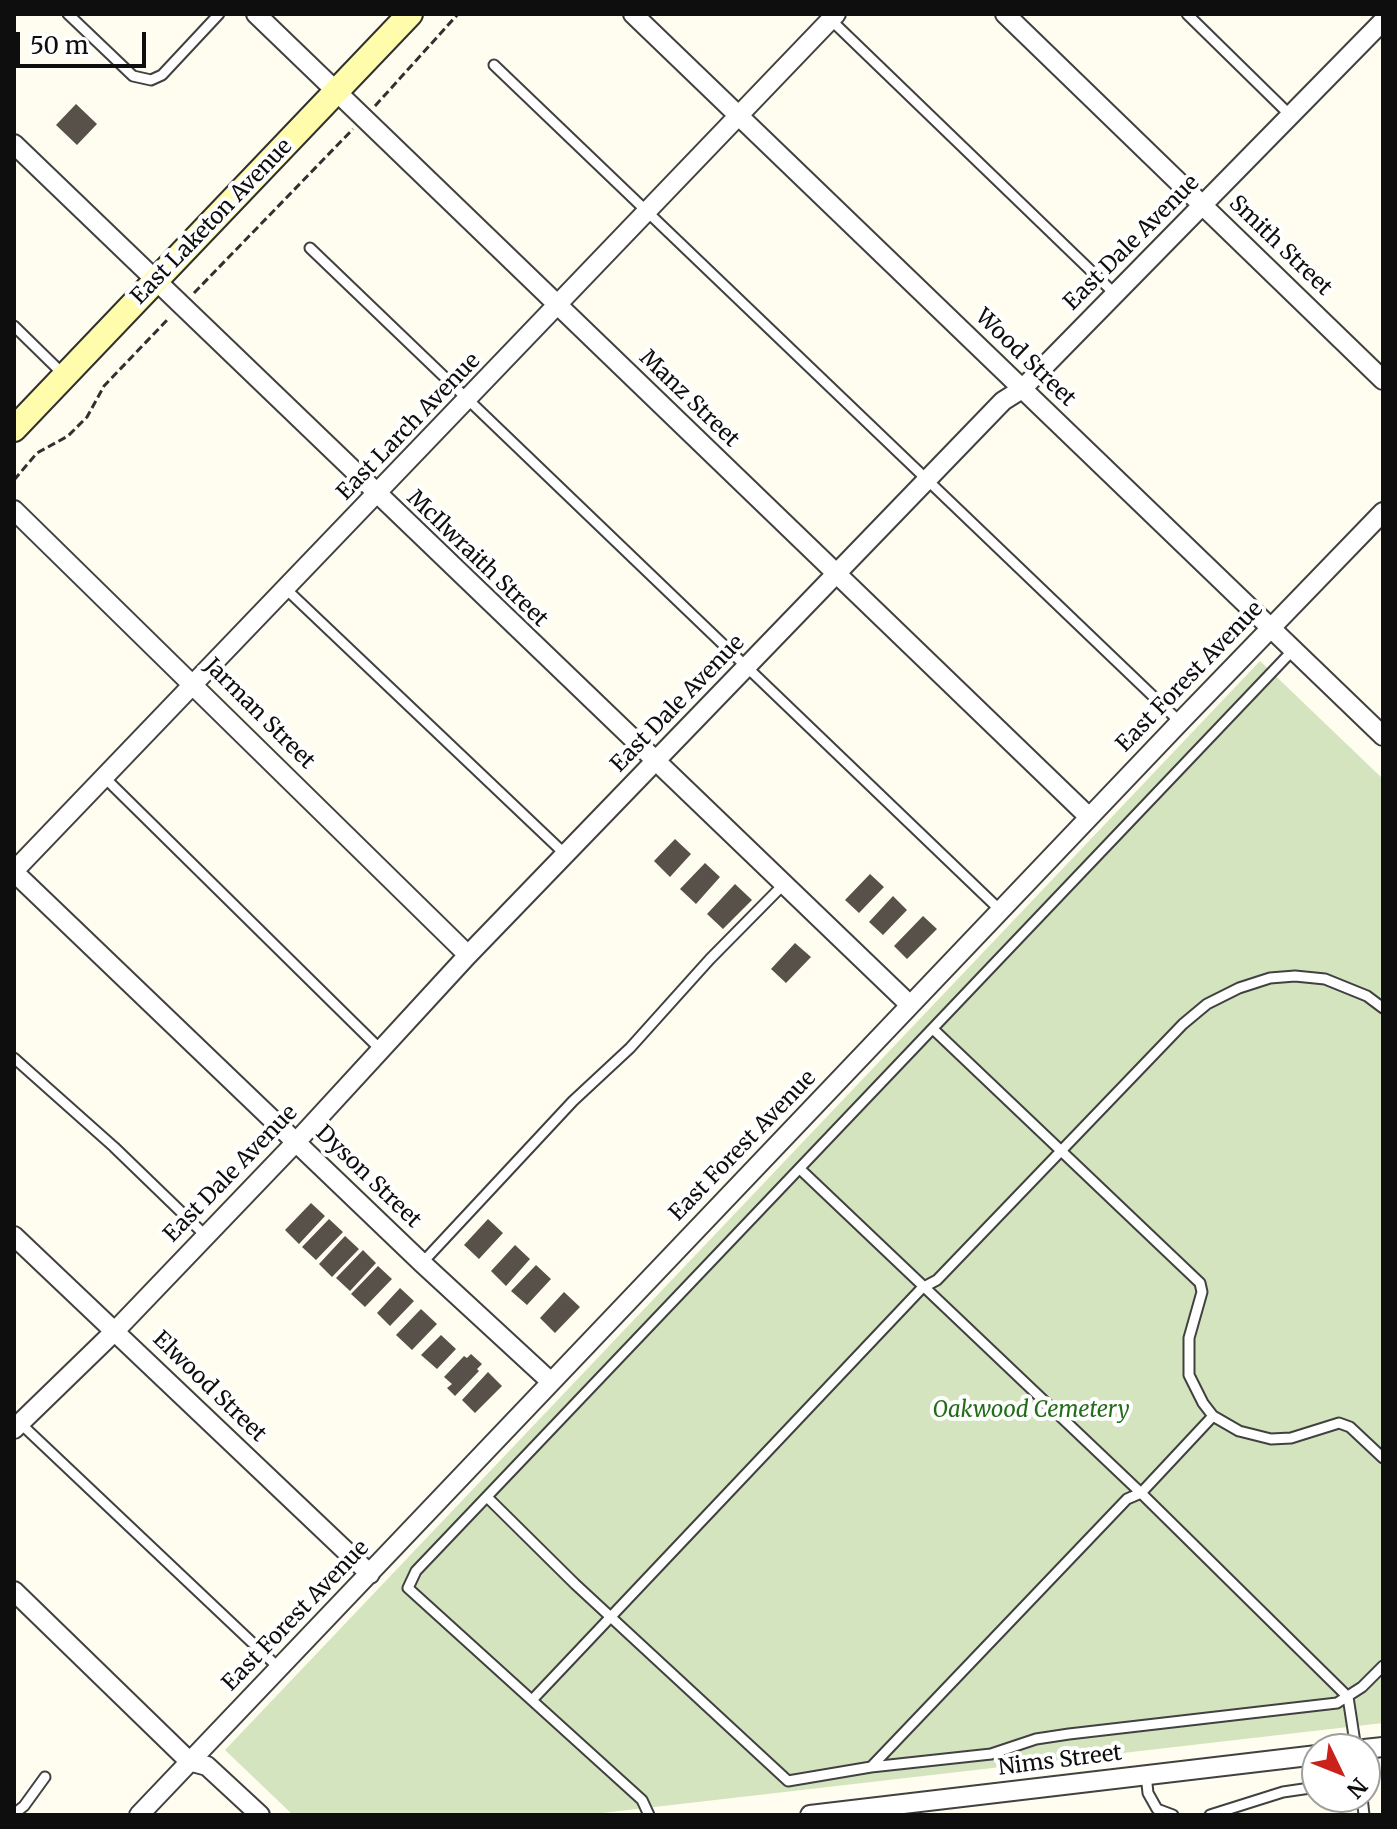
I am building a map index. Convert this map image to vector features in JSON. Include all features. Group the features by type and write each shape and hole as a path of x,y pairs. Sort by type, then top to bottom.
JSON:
{"main road":[{"name":"East Laketon Avenue","path":"14,429 410,14"}],"street":[{"name":"Manz Street","path":"256,14 1089,817"},
{"name":"Wood Street","path":"633,14 1383,736"},
{"name":"Smith Street","path":"1005,14 1383,380"},
{"path":"1363,14 1381,27"},
{"name":"East Larch Avenue","path":"14,871 740,116 830,16"},
{"name":"East Dale Avenue","path":"16,1423 115,1331 297,1141 468,955 1003,401 1022,389 1381,27"},
{"name":"McIlwraith Street","path":"14,144 910,1005"},
{"name":"Jarman Street","path":"14,510 468,955"},
{"name":"East Forest Avenue","path":"139,1815 1383,512"},
{"name":"Dyson Street","path":"14,871 422,1263 551,1382"},
{"name":"Elwood Street","path":"14,1236 370,1574"},
{"path":"14,1591 189,1761 207,1766 260,1815"},
{"name":"Nims Street","path":"810,1815 1301,1757"}],"lane":[{"path":"68,14 133,76 151,80 162,75 219,14"},
{"path":"1187,14 1291,116"},
{"path":"830,16 1115,294"},
{"path":"494,65 1180,722"},
{"path":"310,248 1001,910"},
{"path":"14,326 65,375"},
{"path":"286,589 566,855"},
{"path":"649,1815 642,1800 408,1588 416,1571 1294,649"},
{"path":"104,777 381,1050"},
{"path":"422,1263 573,1101 630,1048 710,959 784,884"},
{"path":"533,1699 922,1288 937,1280 1183,1024 1207,1004 1239,988 1270,978 1295,976 1325,979 1367,996 1383,1008"},
{"path":"933,1029 1200,1283 1202,1292 1189,1338 1189,1375 1213,1416 1239,1431 1271,1439 1291,1438 1339,1423 1350,1427 1383,1458"},
{"path":"14,1058 114,1147 206,1236"},
{"path":"800,1169 1141,1493 1348,1697 1354,1733"},
{"path":"871,1767 1127,1499 1141,1493 1213,1416"},
{"path":"16,1423 279,1668"},
{"path":"487,1497 609,1616 788,1781 871,1767 991,1754 1036,1739 1069,1734 1337,1703 1362,1687 1383,1666"},
{"path":"1146,1775 1148,1793 1157,1809 1173,1815"},
{"path":"14,1814 24,1806 45,1777"},
{"path":"1210,1815 1301,1789"}],"path":[{"path":"14,480 37,453 68,436 87,417 104,386 364,118 458,14"}],"green space":[{"name":"Oakwood Cemetery","path":"1260,661 1383,779 1383,1723 585,1815 293,1815 225,1750"}],"building":[{"path":"76,104 97,124 77,145 56,125"},
{"path":"675,839 691,854 670,877 654,861"},
{"path":"705,863 720,877 696,904 680,889"},
{"path":"870,874 884,887 859,913 845,900"},
{"path":"735,884 752,900 723,929 707,914"},
{"path":"893,896 907,910 883,935 869,922"},
{"path":"923,916 937,929 907,959 894,946"},
{"path":"795,943 811,957 786,983 771,969"},
{"path":"311,1203 325,1216 299,1244 285,1230"},
{"path":"329,1219 343,1232 316,1260 302,1247"},
{"path":"488,1219 503,1233 479,1259 464,1245"},
{"path":"345,1236 359,1249 332,1277 319,1264"},
{"path":"515,1245 530,1259 506,1286 491,1271"},
{"path":"363,1250 376,1263 350,1291 336,1278"},
{"path":"536,1265 551,1279 527,1305 511,1291"},
{"path":"378,1266 392,1279 365,1307 351,1294"},
{"path":"400,1288 414,1301 390,1326 377,1313"},
{"path":"564,1292 580,1307 555,1333 540,1318"},
{"path":"421,1309 437,1324 412,1350 396,1335"},
{"path":"441,1335 456,1349 437,1369 421,1355"},
{"path":"471,1354 482,1364 455,1396 447,1388 452,1384 444,1377 464,1356 467,1358"},
{"path":"488,1372 502,1386 475,1413 462,1400"}]}
